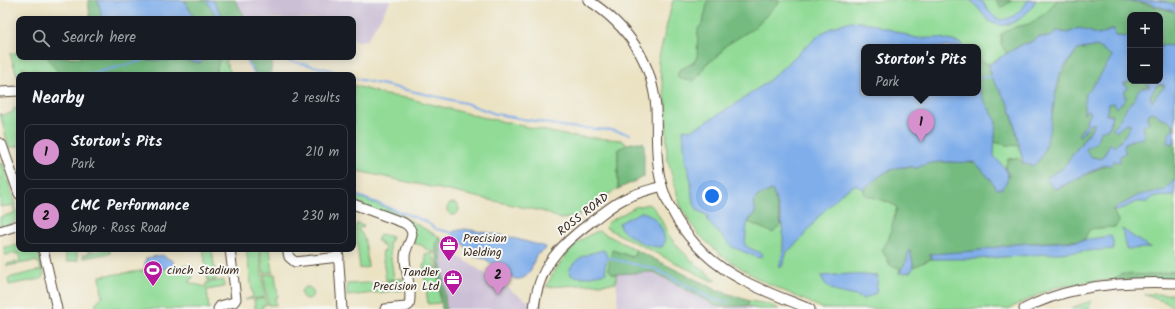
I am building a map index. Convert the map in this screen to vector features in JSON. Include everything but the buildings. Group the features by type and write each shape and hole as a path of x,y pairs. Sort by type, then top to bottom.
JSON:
{"street":[{"path":"588,0 608,14 621,26 636,46 646,64 654,96 657,157 662,186 672,210 686,234 714,262 747,282 810,309"},
{"path":"0,92 16,91"},
{"path":"0,143 16,185"},
{"name":"ROSS ROAD","path":"534,309 537,289 545,270 556,253 568,240 616,203 633,195 662,186"},
{"path":"356,205 404,223 409,226 412,231 412,236 405,256 409,305 406,307 385,309"},
{"path":"0,231 16,226"},
{"path":"44,252 57,309"},
{"path":"218,309 220,306 234,302 236,299 230,252"},
{"path":"288,252 289,257 295,262 339,253 342,309"},
{"path":"1024,309 1051,296 1077,289 1144,283 1175,283"}],"shaded area":[{"path":"235,0 391,0 367,40 356,41 356,16 244,16"},
{"path":"440,244 445,244 458,256 526,300 542,303 542,309 446,309"},
{"path":"654,272 718,307 747,306 758,309 618,309 616,274"}],"green space":[{"path":"88,0 98,0 101,16 90,16"},
{"path":"184,0 235,0 244,16 193,16"},
{"path":"673,0 1175,0 1175,279 1095,281 1053,288 1008,309 824,309 758,279 721,255 698,234 681,207 667,158 666,102 658,61"},
{"path":"708,0 781,0 754,28 725,46 718,56 705,65 701,74 694,81 684,80 677,77 679,70 693,63 697,57 698,29 703,22"},
{"path":"996,0 1013,0 1001,8"},
{"path":"1057,0 1138,2 1175,12 1175,46 1163,45 1163,12 1127,12 1127,37 1115,36 1113,29 1099,35 1079,28 1068,33 1057,31 1050,37 1038,37 1029,43 1022,44 1007,54 1001,44 1001,34 1015,27 1029,24 1047,12"},
{"path":"1097,46 1113,56 1098,79 1085,95 1084,114 1087,110 1091,112 1086,120 1087,123 1078,135 1080,136 1090,124 1095,123 1063,168 1046,178 1057,189 1114,161 1120,156 1124,145 1145,133 1143,126 1150,112 1164,116 1174,127 1169,134 1172,144 1175,141 1175,179 1171,185 1165,190 1139,195 1113,210 1119,223 1115,227 1090,229 1084,240 1015,244 974,251 930,255 931,259 914,267 910,251 905,266 899,273 900,268 890,265 882,250 889,238 897,207 885,201 863,194 864,189 882,174 895,168 917,168 938,162 975,162 991,180 996,189 1009,176 1005,168 1008,159 1018,158 1023,163 1040,159 1045,147 1053,100 1058,89 1059,78 1077,50"},
{"path":"16,53 16,60 226,60 225,61 230,72 44,72 37,70 34,72 34,70 25,70 26,68 23,67 21,72 16,72 10,54"},
{"path":"49,60 183,60 200,63 204,60 220,60 216,72 58,72"},
{"path":"248,60 273,60 271,72 255,72"},
{"path":"981,62 989,64 991,77 1009,105 1020,146 994,142 996,120 983,99 981,93"},
{"path":"1127,82 1127,84 1148,84 1149,87 1145,89 1125,110 1123,116 1116,124 1131,124 1126,134 1114,147 1110,145 1102,159 1092,157 1086,152 1087,148 1096,143 1100,132 1110,127 1112,115 1106,115 1109,104 1114,103 1117,108 1127,97 1124,96 1125,90 1128,89 1123,83"},
{"path":"1158,84 1164,85 1164,88 1158,93 1152,102 1150,96"},
{"path":"356,86 385,95 407,98 477,116 569,136 621,140 627,144 618,150 618,189 593,203 577,217 560,219 545,212 356,171"},
{"path":"14,108 16,109 16,146 9,148 0,113 1,115 12,113"},
{"path":"638,142 644,143 644,177 618,189 618,150 627,144"},
{"path":"0,163 3,163 16,208 16,219 14,223 0,227 0,217 15,213 13,205 0,207"},
{"path":"772,190 781,225 773,233 748,222 755,213 753,202 758,196"},
{"path":"356,196 392,210 439,237 436,245 436,253 424,248 424,246 413,243 415,234 357,202"},
{"path":"453,203 457,205 459,209 457,213 453,215 449,213 447,209 449,205"},
{"path":"648,204 656,210 670,237 680,249 716,280 712,281 606,228 607,223 635,207"},
{"path":"357,223 364,226 363,228 360,227 358,230 363,236 367,252 368,267 360,269 356,236"},
{"path":"599,231 636,250 633,257 612,250 613,274 616,274 616,283 546,287 561,261 568,253 582,240"},
{"path":"380,234 392,237 389,244 394,279 386,280 382,252 385,251 384,245 381,246 381,242 377,241"},
{"path":"439,237 445,244 440,245 446,309 442,309 436,245"},
{"path":"16,245 16,252 39,252 44,275 41,279 9,285 8,278 41,270 39,262 35,261 7,266 7,264 20,261 19,253 5,255 4,247"},
{"path":"612,250 633,257 636,250 715,289 750,301 747,306 718,307 654,272 613,274 608,269"},
{"path":"65,252 77,252 78,260 67,262"},
{"path":"89,252 110,252 84,258 83,255 89,254"},
{"path":"203,252 212,252 216,280 208,281"},
{"path":"246,252 259,252 265,297 245,300 253,297"},
{"path":"260,252 270,252 273,272 264,273"},
{"path":"433,253 438,274 440,303 428,304 423,264 426,263 425,254"},
{"name":"cinch Stadium","path":"192,265 193,278 190,279 190,283 206,287 206,283 224,280 224,287 207,290 209,309 96,309 96,303 102,296 100,276"},
{"path":"1175,271 1175,279 1115,280 1120,274 1152,275"},
{"path":"275,274 278,297 275,298 276,305 268,305 264,275"},
{"path":"402,278 403,290 347,296 347,284 385,282"},
{"path":"305,287 309,287 313,293 309,299 305,299 301,295 301,291"},
{"path":"1145,294 1175,294 1175,309 1165,302"},
{"path":"265,298 266,305 262,306 263,309 255,309 254,300"},
{"path":"750,301 768,304 779,309 758,309 747,306"},
{"path":"1091,301 1089,309 1070,309 1071,308"}],"water":[{"path":"98,0 184,0 193,16 101,16"},
{"path":"206,0 213,0 222,16 216,16"},
{"path":"970,0 981,0 995,17 1005,19 1019,12 1028,0 1036,0 1029,11 1011,24 997,25 985,17"},
{"path":"1111,0 1157,0 1175,4 1175,12 1149,3"},
{"path":"851,21 870,23 916,38 940,38 960,43 961,44 861,44 861,96 981,96 981,93 983,99 996,120 994,156 1005,168 1008,176 1001,189 996,189 991,180 975,162 938,162 917,168 895,168 882,174 864,189 855,185 843,192 820,215 803,237 787,252 782,267 779,267 783,251 783,232 779,210 772,190 758,196 753,202 755,206 755,214 748,222 747,227 745,245 763,255 759,258 732,247 707,221 708,216 697,210 692,198 691,181 685,160 683,129 690,130 699,126 734,105 767,82 820,34 833,27"},
{"path":"1079,28 1099,35 1114,29 1115,36 1127,37 1127,82 1123,84 1128,89 1125,90 1124,96 1127,97 1117,108 1114,103 1109,104 1106,115 1112,115 1110,127 1100,132 1096,143 1087,148 1086,152 1092,157 1102,159 1110,143 1114,147 1126,134 1131,124 1127,123 1116,132 1113,129 1134,100 1137,92 1142,88 1149,87 1149,84 1158,84 1163,84 1163,45 1175,46 1175,141 1172,144 1167,143 1169,134 1174,127 1172,122 1159,117 1156,113 1150,112 1147,118 1149,123 1143,126 1144,138 1131,140 1124,145 1125,153 1120,156 1120,162 1114,161 1110,166 1106,164 1056,189 1050,185 1046,178 1063,168 1095,124 1090,124 1080,136 1078,135 1087,123 1086,120 1091,112 1087,110 1084,114 1085,95 1098,79 1112,56 1097,46 1077,50 1059,75 1047,141 1041,158 1032,166 1023,163 1009,105 991,77 989,64 1023,44 1029,43 1038,37 1050,37 1057,31 1068,33","holes":["1158,84 1164,85 1164,88 1158,93 1152,102 1150,96"]},
{"path":"183,60 204,60 200,63"},
{"path":"1175,179 1175,196 1153,197 1148,202 1136,202 1118,211 1112,210 1139,195 1165,190"},
{"path":"641,212 650,215 658,222 663,232 665,242 662,247 651,246 640,242 620,228 619,223"},
{"path":"465,229 506,236 546,247 545,250 536,255 530,272 524,278 515,279 485,259 475,257 463,244 452,236 454,231"},
{"path":"1122,229 1150,248 1126,249"},
{"path":"1110,236 1112,237 1114,249 976,259 931,259 930,254 974,251 1015,244 1077,241"},
{"path":"604,250 608,258 605,266 606,273 586,277 572,276 569,270 576,261 589,254"},
{"path":"910,251 913,264 912,270 910,272 899,273 907,260 908,252"},
{"path":"162,255 173,261 175,267 144,271 146,258"},
{"path":"850,274 878,276 876,293 864,299 839,292 829,287 821,276"}],"waterway":[{"path":"98,72 145,60"},
{"path":"246,60 253,72"},
{"path":"285,60 335,72"},
{"path":"982,77 991,77"},
{"path":"356,79 465,103 496,114 567,127 611,130 630,134"},
{"path":"356,195 425,221 436,229 453,233"},
{"path":"608,258 655,269 714,300 728,302"}],"place":[{"name":"Storton's Pits","path":"921,142"},
{"name":"Precision Welding","path":"449,262"},
{"name":"cinch Stadium","path":"153,287"},
{"name":"CMC Performance","path":"498,295"},
{"name":"Tandler Precision Ltd","path":"453,296"}]}
